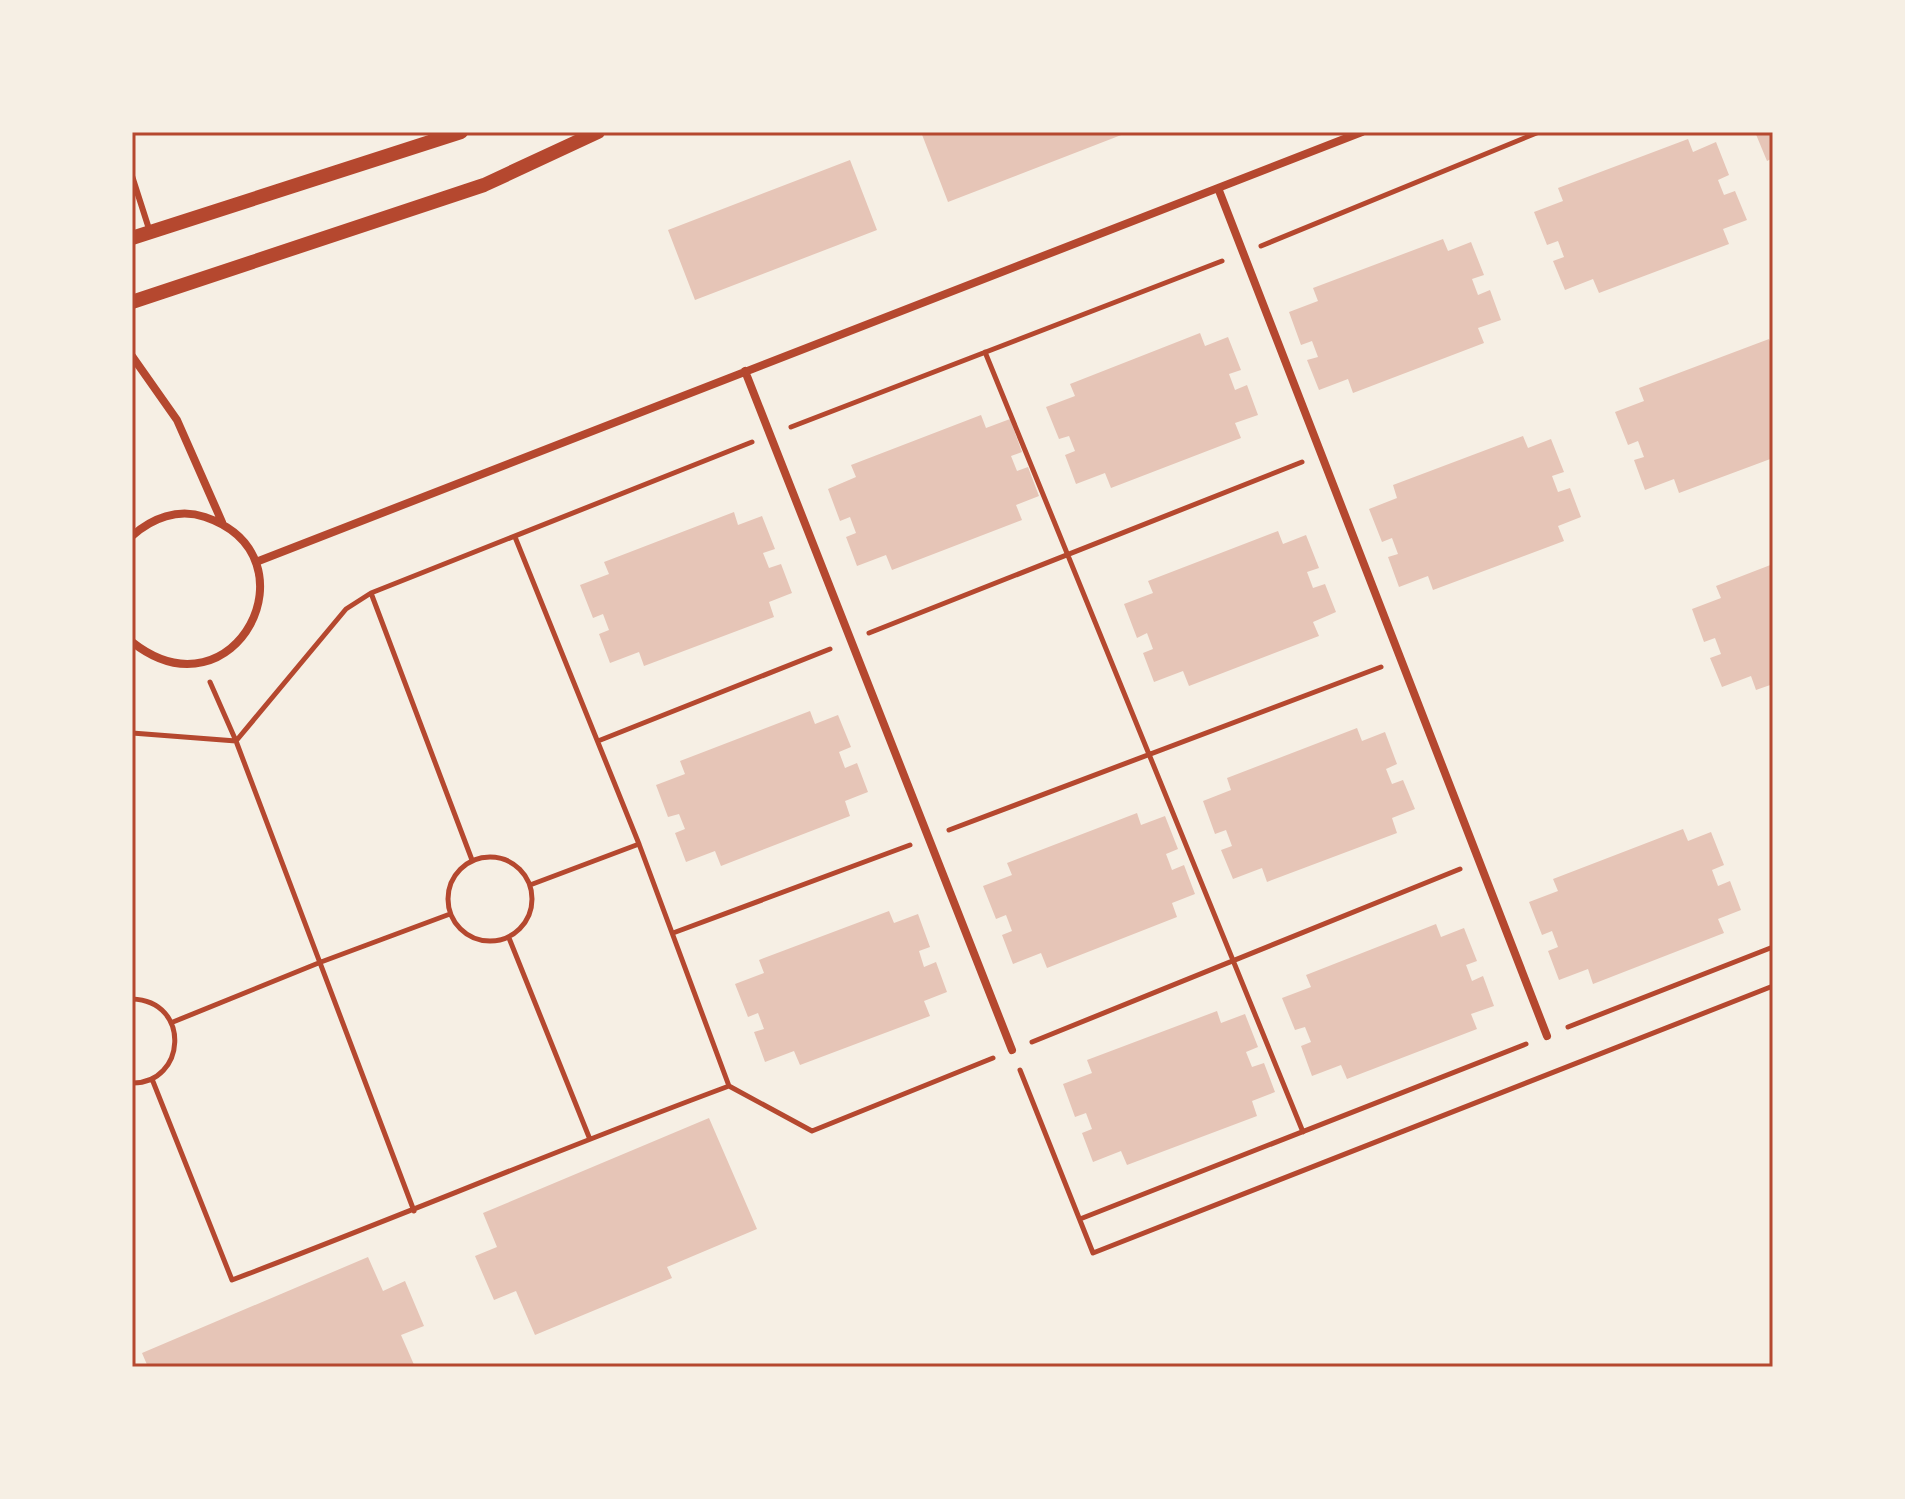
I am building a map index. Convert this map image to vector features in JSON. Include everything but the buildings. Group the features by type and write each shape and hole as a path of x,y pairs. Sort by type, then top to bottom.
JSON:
{"street":[{"path":"132,238 461,132"},
{"path":"132,302 484,185 598,132"},
{"path":"256,562 1362,132"},
{"path":"1218,188 1547,1036"},
{"path":"132,356 177,420 222,522"},
{"path":"745,371 1012,1050"},
{"path":"132,536 146,524 170,514 196,514 222,522 242,539 256,562 261,587 257,613 245,636 225,654 201,662 173,663 149,655 132,642"}],"lane":[{"path":"132,176 150,232"}],"path":[{"path":"236,741 346,609 371,593 770,435 1244,253 1539,132"},
{"path":"985,352 1303,1132"},
{"path":"598,741 1322,455"},
{"path":"515,537 639,844 729,1086 812,1131 1479,861"},
{"path":"371,593 472,860"},
{"path":"673,933 1401,659"},
{"path":"201,662 236,741 414,1211"},
{"path":"132,733 236,741"},
{"path":"530,885 639,844"},
{"path":"500,858 513,863 530,885 533,900 529,916 521,929 509,938 495,942 467,936 456,926 450,914 448,889 461,867 472,860 500,858"},
{"path":"173,1022 450,914"},
{"path":"509,938 589,1138"},
{"path":"1080,1219 1773,947"},
{"path":"1012,1050 1093,1253 1773,986"},
{"path":"132,999 143,999 156,1005 173,1022 175,1041 173,1057 164,1070 152,1079 132,1083"},
{"path":"152,1079 232,1280 414,1211 589,1138 729,1086"}]}
